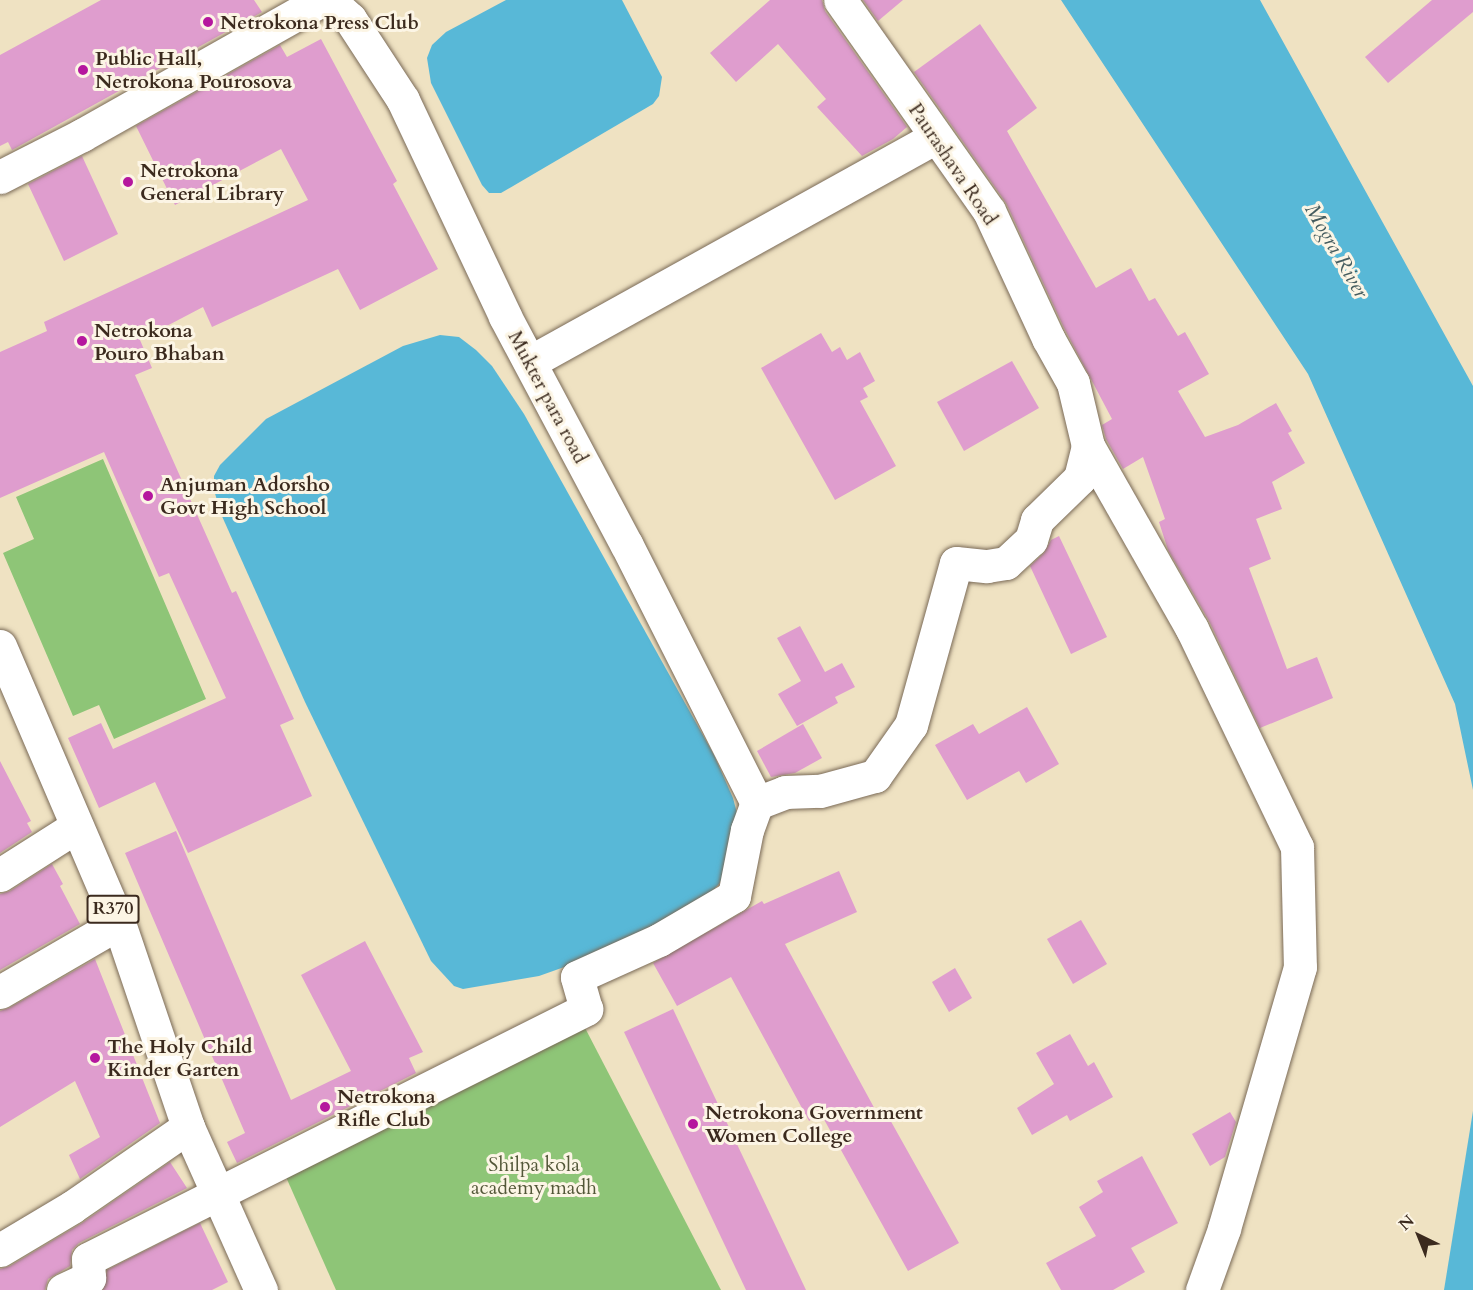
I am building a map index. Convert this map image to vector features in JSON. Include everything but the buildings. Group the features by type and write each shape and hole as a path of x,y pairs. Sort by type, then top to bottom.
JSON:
{"street":[{"path":"0,177 82,135 322,0"},
{"name":"Mukter para road","path":"329,0 350,19 403,100 530,362 626,544 757,803"},
{"name":"Paurashava Road","path":"840,0 989,211 1048,338 1073,383 1088,446"},
{"path":"530,362 936,137"},
{"path":"63,1290 89,1278 88,1259 586,1009 577,977 659,940 734,896 747,830 757,803 785,792 820,791 875,776 910,725 956,563 987,566 1006,562 1031,540 1037,520 1080,478 1088,446"},
{"path":"1088,446 1192,629 1297,847 1300,967 1224,1229 1202,1290"},
{"name":"R370","path":"0,646 119,923 188,1127 261,1290"},
{"path":"0,875 77,826"},
{"path":"0,992 119,923"},
{"path":"0,1250 72,1207 188,1127"}],"green space":[{"path":"103,459 206,699 114,739 99,705 73,716 3,553 34,539 16,497"},
{"name":"Shilpa kola academy madh","path":"583,1024 721,1290 336,1290 282,1168"}],"water":[{"path":"506,0 622,0 662,77 659,96 653,104 501,193 489,193 482,185 431,83 427,58 432,45 446,32"},
{"name":"Mogra River","path":"1061,0 1260,0 1473,386 1473,790 1455,704 1308,374"},
{"path":"440,335 459,337 476,350 492,366 524,414 714,755 733,798 739,821 735,859 719,884 699,905 643,939 539,976 463,989 454,986 431,961 305,702 221,514 214,490 214,476 220,465 266,419 403,346"},
{"path":"1473,1111 1473,1290 1444,1290"}],"place":[{"name":"Netrokona Press Club","path":"208,22"},
{"name":"Public Hall, Netrokona Pourosova","path":"83,70"},
{"name":"Netrokona General Library","path":"128,182"},
{"name":"Netrokona Pouro Bhaban","path":"82,341"},
{"name":"Anjuman Adorsho Govt High School","path":"148,496"},
{"name":"The Holy Child Kinder Garten","path":"95,1058"},
{"name":"Netrokona Rifle Club","path":"325,1107"},
{"name":"Netrokona Government Women College","path":"693,1124"}]}
